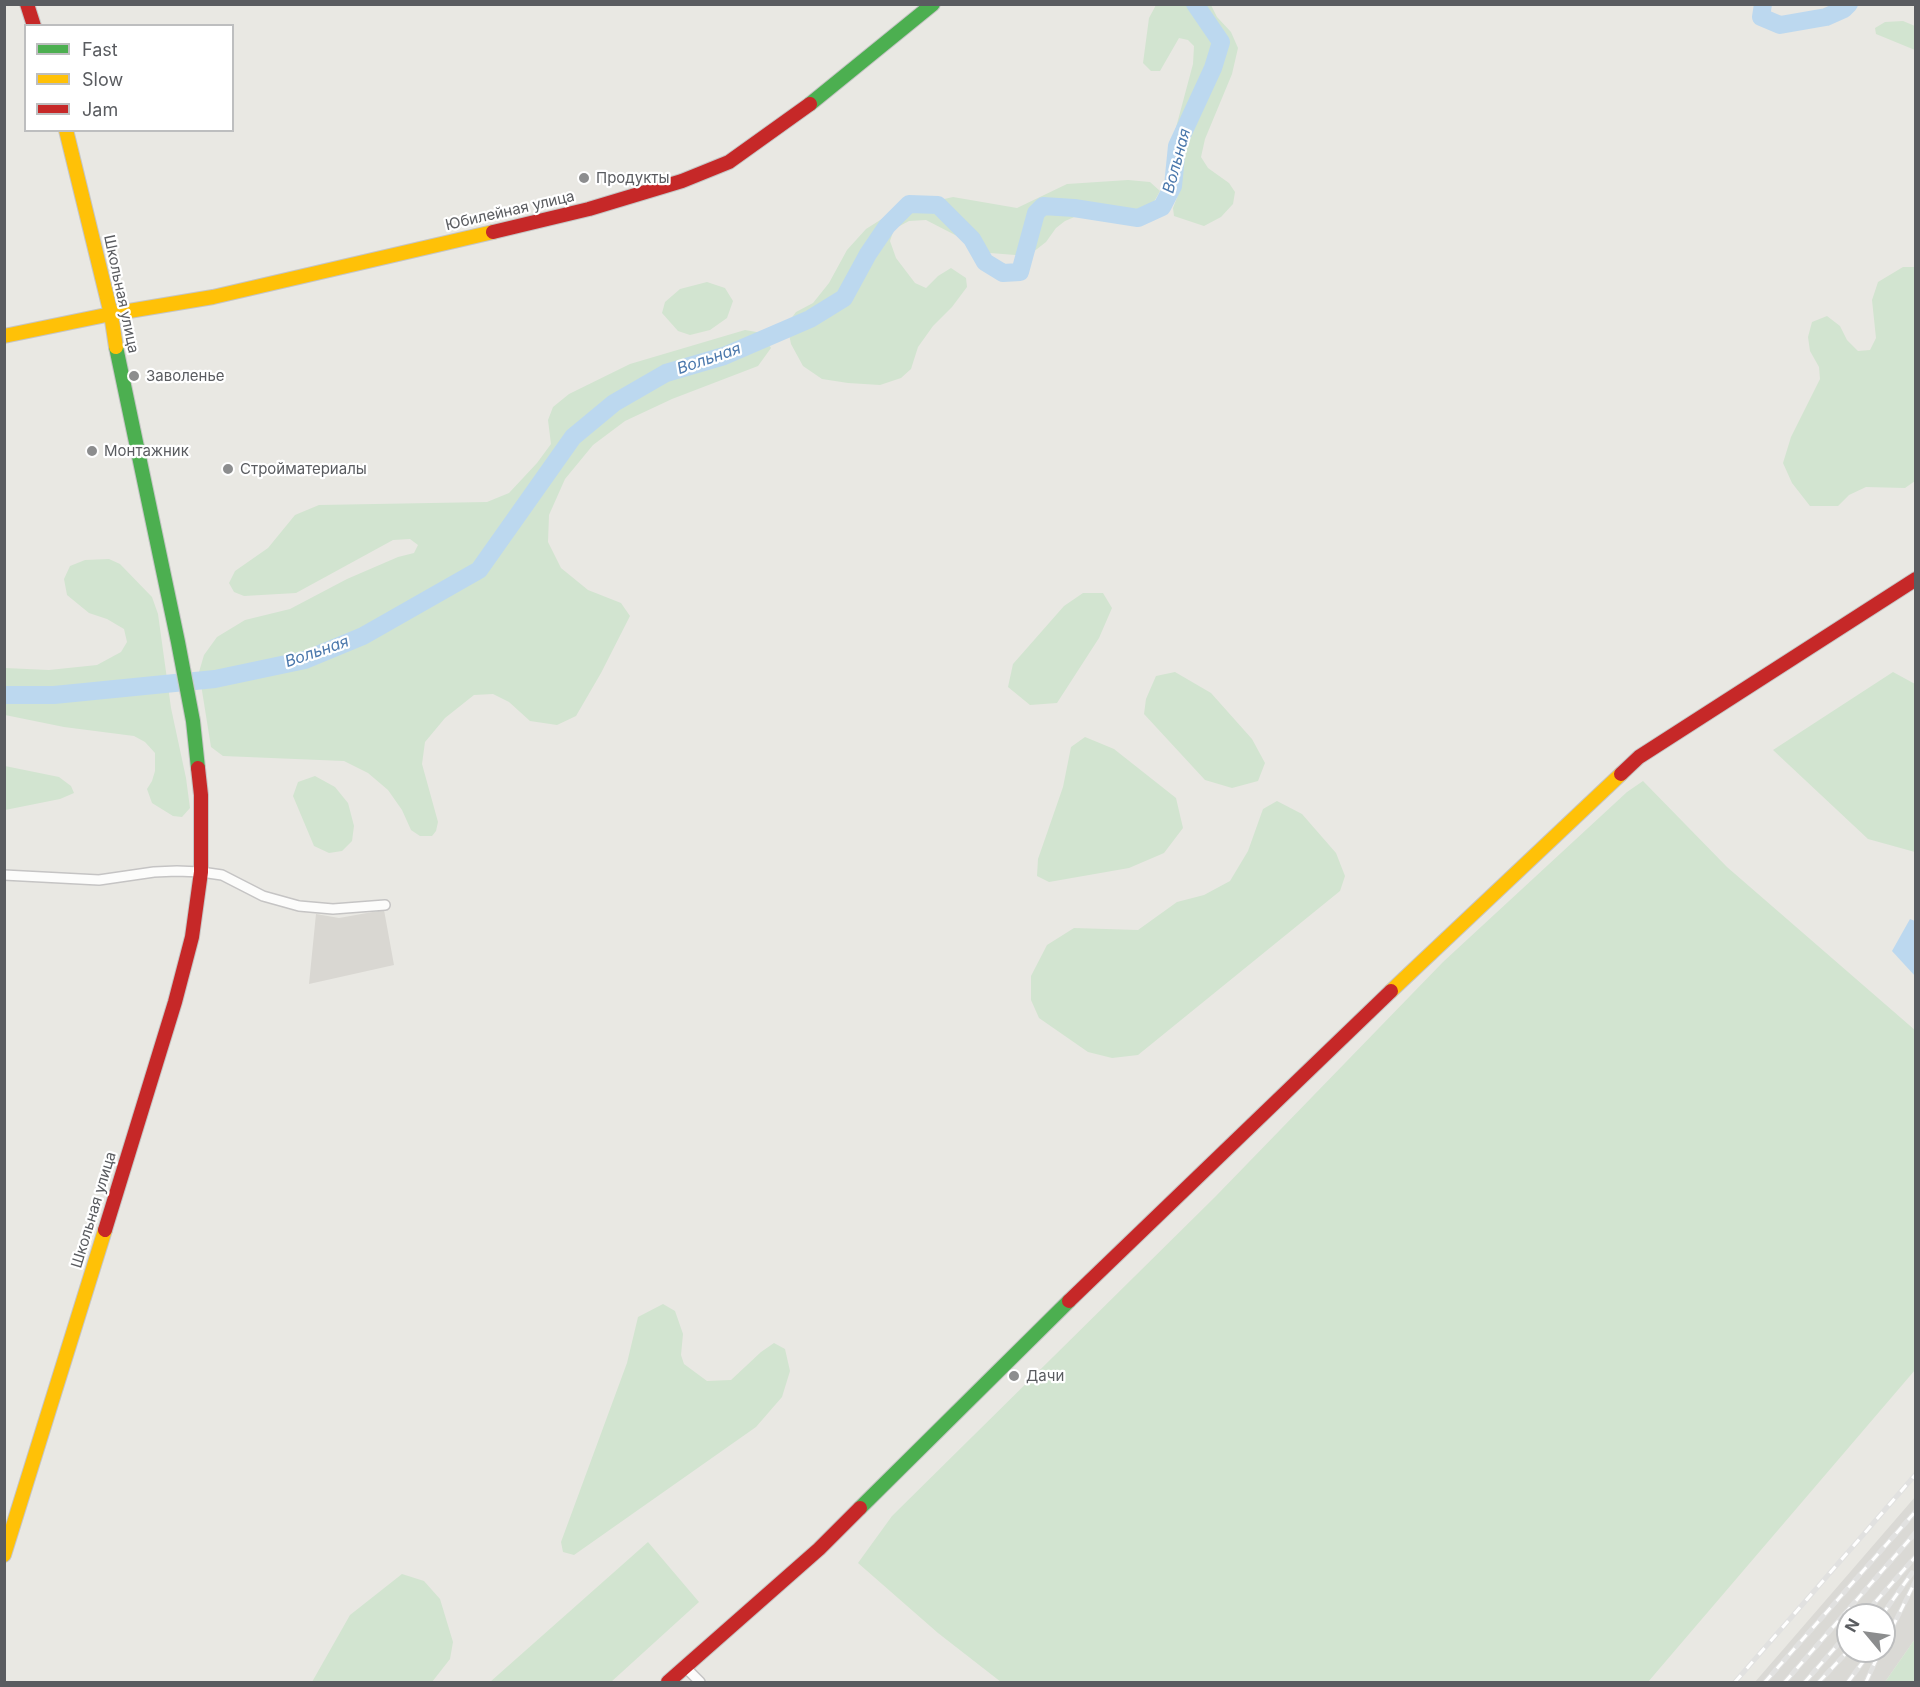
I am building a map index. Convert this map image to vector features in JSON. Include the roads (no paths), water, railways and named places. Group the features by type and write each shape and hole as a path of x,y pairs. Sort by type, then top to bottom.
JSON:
{"street":[{"path":"27,4 33,24"},
{"name":"Юбилейная улица","path":"4,336 111,314 213,297 407,253 589,209 707,172 729,162 832,88 933,4"},
{"name":"Школьная улица","path":"4,1555 175,1002 192,937 201,872 201,795 193,721 125,393 111,314 66,132"},
{"path":"668,1683 819,1549 1154,1217 1535,853 1640,756 1916,579"},
{"path":"4,875 99,880 154,872 201,872 222,875 263,896 299,906 333,909 385,904"},
{"path":"686,1668 700,1683"}],"water":[{"path":"1910,919 1915,921 1915,976 1892,951"}],"waterway":[{"name":"Вольная","path":"4,695 54,695 215,679 305,660 363,636 479,570 573,437 614,403 666,373 724,356 810,319 844,298 868,254 887,226 909,204 938,205 972,239 985,262 1003,273 1020,272 1036,213 1043,206 1074,208 1138,218 1162,207 1173,186 1177,146 1213,68 1221,42 1195,4"},
{"name":"Вольная","path":"1763,4 1761,17 1780,25 1826,17 1844,9 1849,4"}],"railway":[{"path":"1735,1682 1916,1474"},
{"path":"1765,1682 1916,1511"},
{"path":"1785,1682 1916,1532"},
{"path":"1875,1603 1916,1556"},
{"path":"1891,1603 1912,1573"},
{"path":"1896,1620 1916,1580"},
{"path":"1805,1682 1836,1647"},
{"path":"1819,1682 1837,1663"},
{"path":"1848,1682 1862,1663"},
{"path":"1866,1682 1875,1663"}],"place":[{"name":"Продукты","path":"584,178"},
{"name":"Заволенье","path":"134,376"},
{"name":"Монтажник","path":"92,451"},
{"name":"Стройматериалы","path":"228,469"},
{"name":"Дачи","path":"1014,1376"}]}
